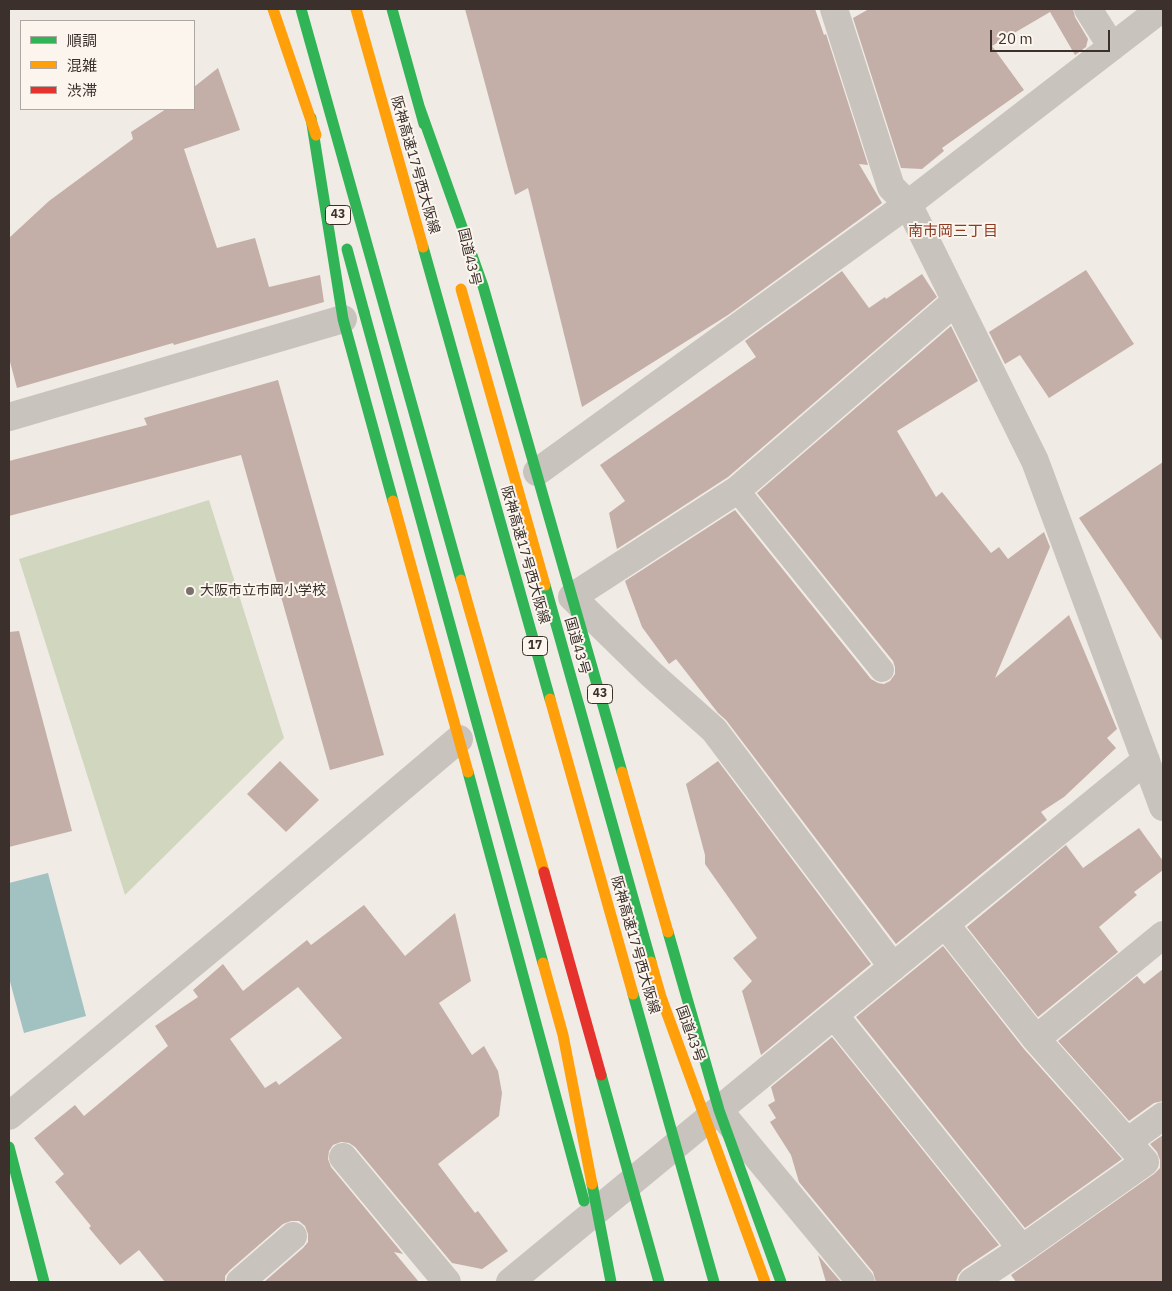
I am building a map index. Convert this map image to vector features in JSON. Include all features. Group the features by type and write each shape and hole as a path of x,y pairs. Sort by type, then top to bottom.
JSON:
{"main road":[{"name":"43","path":"273,9 311,118 339,220"},
{"path":"302,9 659,1282"},
{"name":"阪神高速17号西大阪線","path":"356,9 714,1282"},
{"name":"43","path":"392,9 419,106 441,202"},
{"name":"43","path":"419,106 483,286 719,1110 781,1282"},
{"name":"43","path":"311,118 354,316 459,739 588,1218 601,1282"},
{"name":"43","path":"344,238 354,316 563,1035 611,1282"},
{"name":"国道43号","path":"460,284 661,997 765,1282"},
{"path":"9,1146 44,1282"}],"street":[{"path":"834,9 892,187 908,204 1035,462 1163,808"},
{"path":"1088,9 1112,47"},
{"path":"537,472 908,204 1161,9"},
{"path":"893,967 714,730 651,674 572,597 737,490 956,301"},
{"path":"9,417 354,316"},
{"path":"9,1116 238,927 459,739"},
{"path":"510,1282 1146,760"},
{"path":"945,924 1036,1039 1145,1162 972,1282"},
{"path":"1036,1039 1163,934"},
{"path":"834,1015 1022,1249"},
{"path":"719,1110 861,1282"},
{"path":"1127,1142 1163,1116"},
{"path":"343,1157 447,1282"},
{"path":"240,1282 293,1236"}],"lane":[{"path":"737,490 882,670"}],"green space":[{"path":"209,500 284,738 125,895 19,559"}],"water":[{"path":"48,873 86,1016 24,1033 9,978 9,883"}],"building":[{"path":"465,9 815,9 824,35 826,34 868,165 859,164 882,203 728,315 582,407 528,188 515,195"},
{"path":"869,9 1073,9 1075,17 1088,39 1086,47 1075,55 1050,12 992,46 1024,90 942,148 944,151 922,169 901,168 853,18"},
{"path":"218,68 240,130 184,149 217,248 255,238 269,287 320,275 324,302 17,388 9,358 9,238 49,201 133,139 131,132 164,110 195,110 195,86"},
{"path":"1086,270 1134,344 1049,398 1020,355 1005,364 989,332"},
{"path":"842,271 869,308 885,297 886,299 922,274 937,297 728,477 617,549 609,513 625,501 600,465 756,357 745,341"},
{"path":"951,326 978,381 897,431 936,497 942,492 991,553 999,547 1008,559 1044,532 1050,547 995,678 1069,615 1117,729 1107,738 1116,748 1064,797 1041,812 1047,820 896,944 726,720 718,713 676,659 669,664 642,627 625,581 735,510 871,679 884,684 890,681 895,674 893,661 757,493"},
{"path":"278,380 384,755 330,770 241,455 9,516 9,461 147,425 144,418"},
{"path":"1163,462 1163,642 1079,518"},
{"path":"19,631 72,831 9,847 9,632"},
{"path":"280,761 319,800 286,832 247,794"},
{"path":"718,761 871,964 761,1055 742,991 752,981 733,958 757,938 705,864 705,855 686,784"},
{"path":"1139,828 1163,861 1163,870 1134,892 1137,895 1099,927 1118,952 1038,1017 967,927 1066,845 1083,868"},
{"path":"364,905 405,956 455,913 471,981 439,1003 472,1055 484,1046 498,1071 502,1093 499,1116 438,1164 475,1213 478,1211 508,1251 482,1269 452,1263 355,1147 349,1143 341,1142 333,1145 329,1151 328,1159 331,1167 403,1254 394,1252 419,1282 264,1282 308,1242 305,1226 299,1221 283,1224 230,1270 225,1276 225,1282 165,1282 139,1250 120,1265 89,1228 91,1226 55,1182 64,1174 34,1138 75,1105 84,1116 168,1046 155,1026 198,997 193,990 223,964 243,991 307,940 311,945","holes":["298,987 342,1038 279,1085 276,1081 265,1088 230,1039"]},
{"path":"943,946 1024,1049 1122,1159 1025,1228 856,1017"},
{"path":"1163,969 1163,1101 1154,1103 1129,1121 1058,1041 1137,976 1144,984"},
{"path":"832,1037 999,1245 963,1269 958,1275 956,1282 876,1282 873,1272 799,1182 791,1155 770,1122 776,1118 768,1105 775,1101 771,1087"},
{"path":"1163,1135 1163,1282 1016,1282 1011,1275 1160,1168 1157,1152 1150,1144"},
{"path":"818,1255 841,1282 826,1282"}],"traffic: fast":[{"path":"301,9 461,580"},
{"path":"392,9 424,124"},
{"path":"419,106 483,286 622,772"},
{"path":"311,118 343,319 393,501"},
{"path":"423,247 550,699"},
{"path":"347,249 364,312"},
{"path":"364,312 543,963"},
{"path":"545,585 651,962"},
{"path":"468,772 584,1201"},
{"path":"668,932 719,1110 781,1282"},
{"path":"633,994 714,1282"},
{"path":"601,1075 659,1282"},
{"path":"9,1147 44,1282"},
{"path":"592,1184 611,1282"}],"traffic: slow":[{"path":"273,9 316,135"},
{"path":"356,9 423,247"},
{"path":"461,289 545,585"},
{"path":"393,501 468,772"},
{"path":"461,580 544,872"},
{"path":"550,699 633,994"},
{"path":"622,772 668,932"},
{"path":"651,962 661,997 765,1282"},
{"path":"543,963 563,1035 592,1184"}],"traffic: jam":[{"path":"544,872 601,1075"}],"place":[{"name":"大阪市立市岡小学校","path":"190,591"}],"district":[{"name":"南市岡三丁目","path":"953,232"}]}
